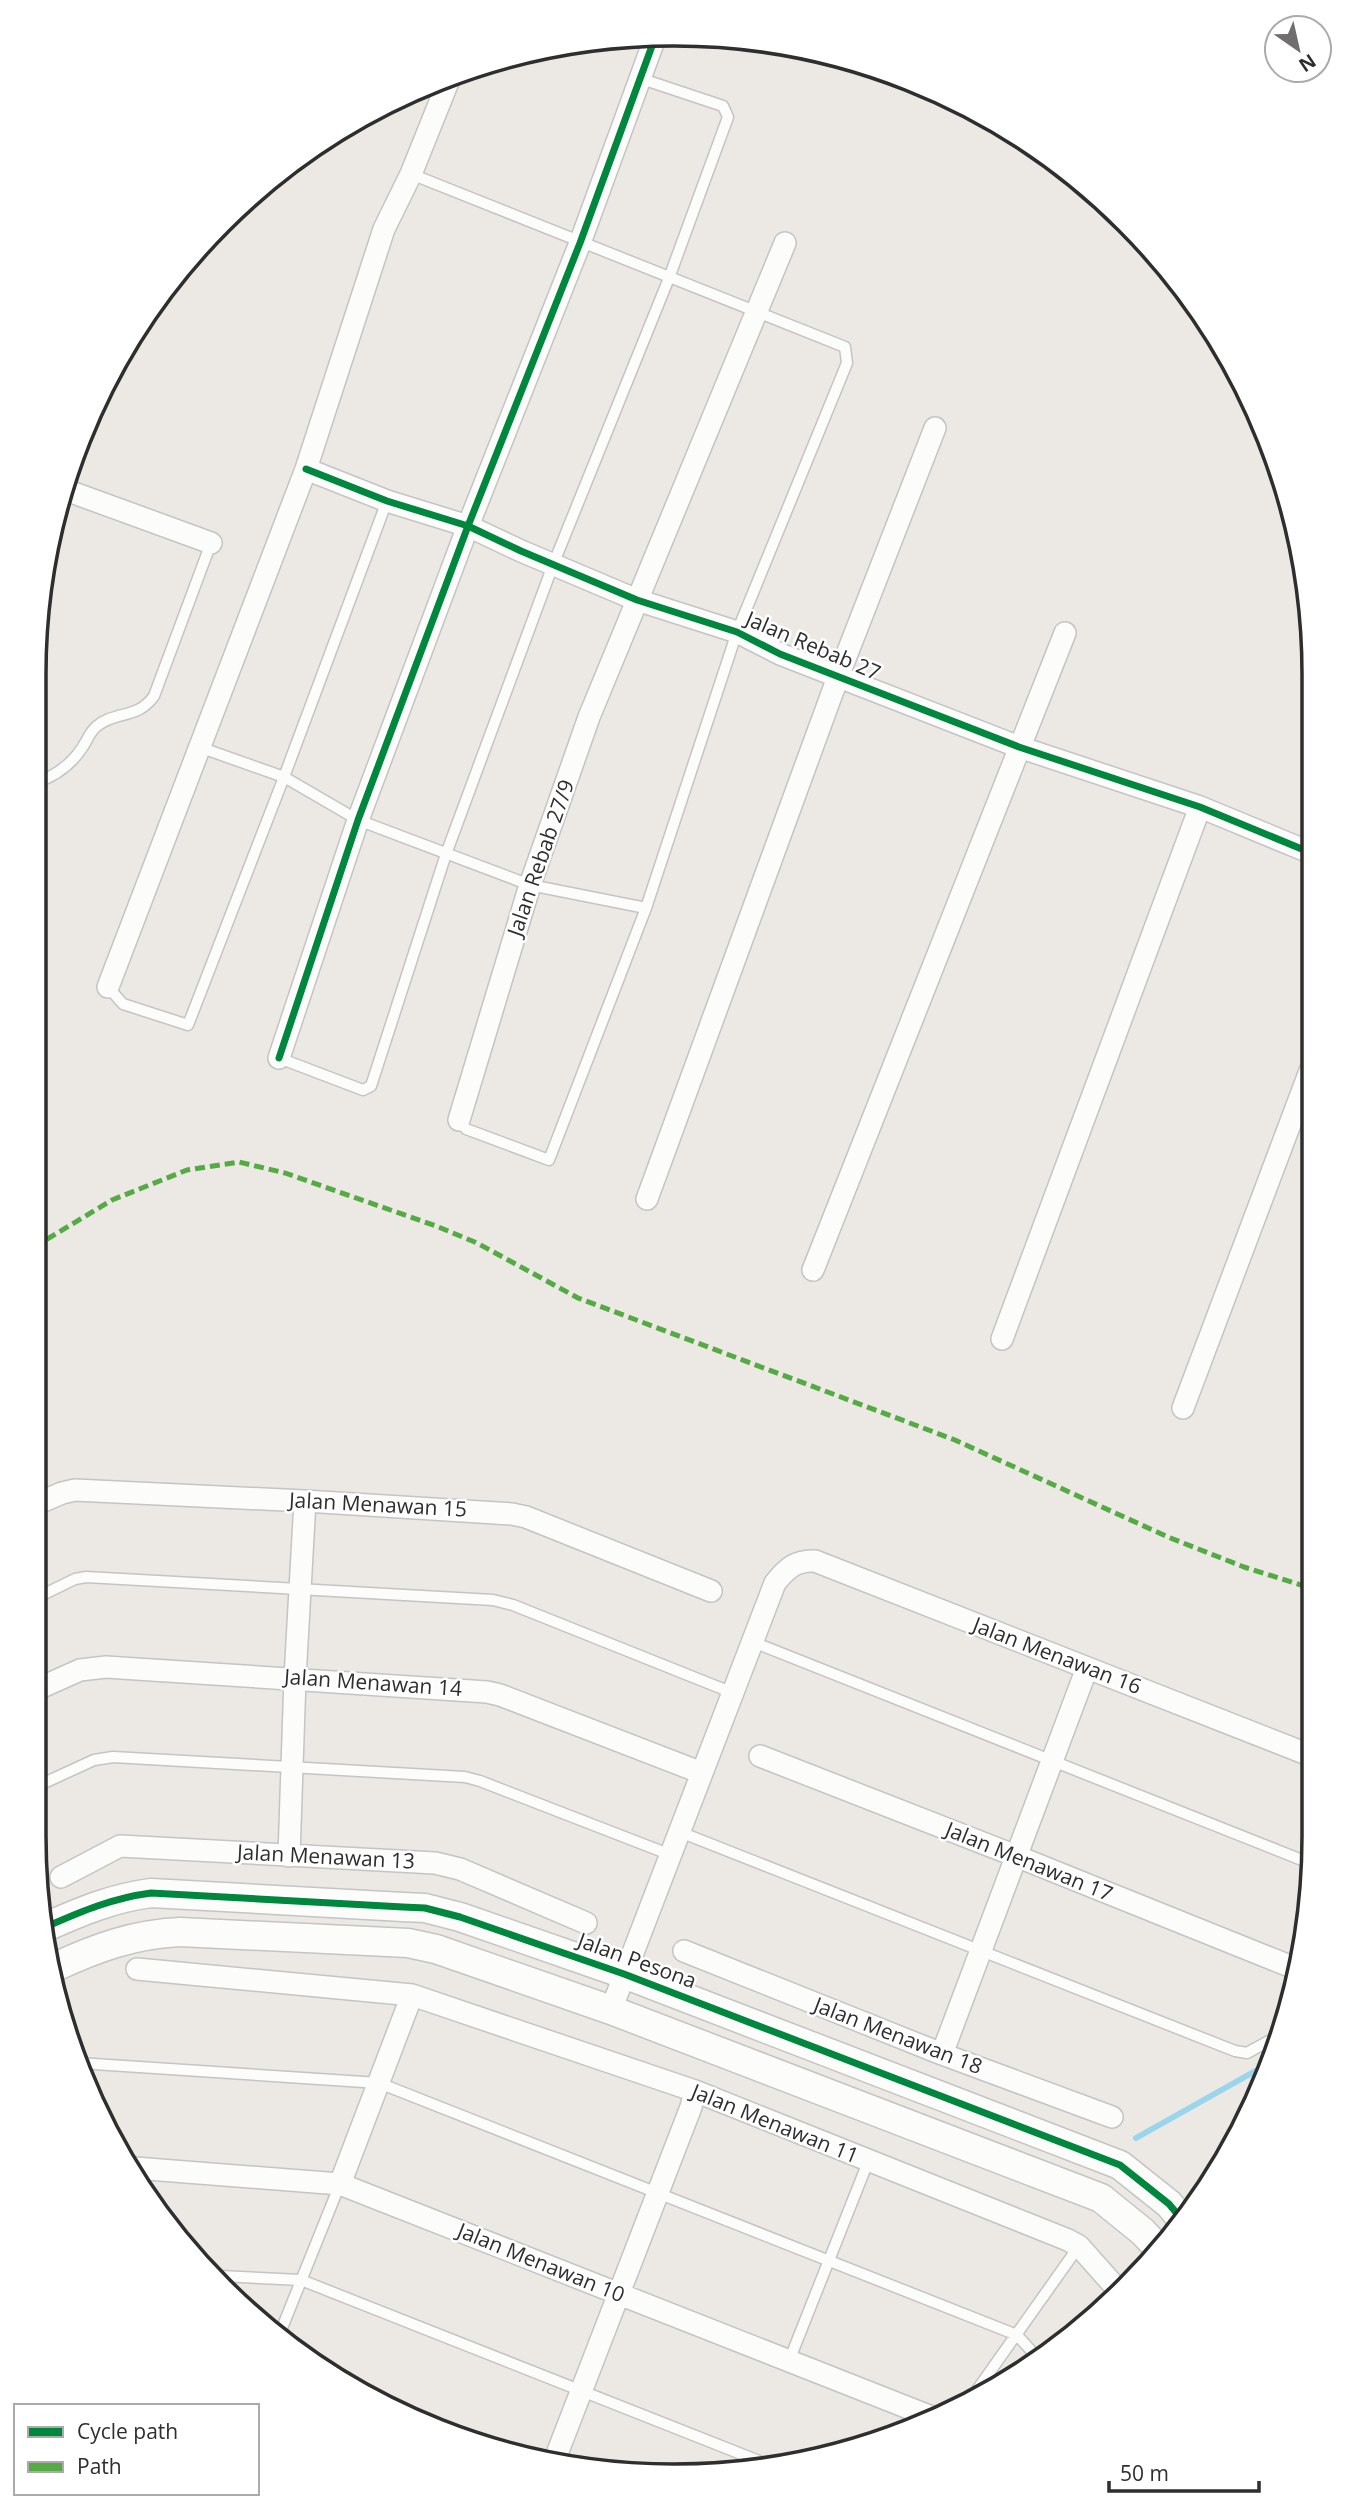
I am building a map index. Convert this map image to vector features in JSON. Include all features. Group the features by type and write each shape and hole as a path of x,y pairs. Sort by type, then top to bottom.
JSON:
{"street":[{"path":"279,1058 358,820 468,526 580,243 652,47"},
{"path":"108,987 306,469 384,229 411,174 445,89"},
{"name":"Jalan Rebab 27/9","path":"460,1121 530,885 589,717 785,243"},
{"path":"648,1199 838,677 935,428"},
{"name":"Jalan Rebab 27","path":"306,469 387,501 468,526 637,600 737,632 780,654 1019,747 1200,807 1302,849"},
{"path":"73,493 211,543"},
{"path":"813,1270 1065,633"},
{"path":"1002,1339 1200,807"},
{"path":"1183,1408 1302,1092"},
{"name":"Jalan Menawan 15","path":"46,1500 75,1490 492,1511 526,1517 710,1591"},
{"path":"289,1856 305,1501"},
{"name":"Jalan Menawan 16","path":"753,1642 775,1583 787,1569 801,1560 815,1561 1302,1752"},
{"path":"611,2010 753,1642"},
{"name":"Jalan Menawan 14","path":"46,1685 93,1667 470,1690 500,1695 702,1773"},
{"path":"942,2054 1087,1668"},
{"name":"Jalan Menawan 17","path":"760,1756 1287,1965"},
{"name":"Jalan Menawan 13","path":"61,1877 120,1846 421,1862 447,1865 586,1923"},
{"name":"Jalan Pesona","path":"52,1924 90,1907 122,1897 151,1893 425,1908 460,1917 624,1974 1120,2165 1176,2212"},
{"path":"60,1965 119,1940 155,1933 180,1932 408,1943 452,1953 611,2010 1101,2198 1152,2242"},
{"name":"Jalan Menawan 18","path":"684,1951 942,2054 1112,2117"},
{"name":"Jalan Menawan 11","path":"137,1969 412,1995 695,2091 1079,2246 1113,2285"},
{"path":"340,2183 412,1995"},
{"path":"558,2452 695,2091"},
{"name":"Jalan Menawan 10","path":"141,2168 340,2183 920,2413"}],"lane":[{"path":"279,1058 363,1090 372,1086 446,854 553,565 668,278 728,117 723,106 639,78"},
{"path":"411,174 845,347 847,363 737,632 646,908 549,1160 466,1129 460,1121"},
{"path":"108,987 123,1004 188,1025 387,501"},
{"path":"46,778 70,763 97,726 104,721 134,713 154,696 211,543"},
{"path":"199,747 284,778 358,820 530,885 646,908"},
{"path":"46,1593 75,1579 86,1577 502,1602 733,1693"},
{"path":"753,1642 1301,1860"},
{"path":"46,1782 102,1757 465,1777 671,1855"},
{"path":"680,1832 1235,2051 1247,2053 1266,2043"},
{"path":"89,2064 379,2083 1017,2334 1032,2351"},
{"path":"789,2361 868,2162"},
{"path":"282,2327 340,2183"},
{"path":"983,2381 1079,2246"},
{"path":"226,2276 301,2280 752,2458"}],"waterway":[{"path":"1136,2138 1256,2071"}],"marked path":[{"path":"46,1240 112,1200 187,1170 239,1162 285,1173 436,1226 477,1243 578,1298 955,1440 1168,1537 1244,1567 1302,1585"}],"cycle path":[{"path":"279,1058 358,820 468,526 580,243 652,47"},
{"path":"306,469 387,501 468,526 637,600 737,632 780,654 1019,747 1200,807 1302,849"},
{"path":"52,1924 111,1902 151,1893 425,1908 460,1917 624,1974 1120,2165 1176,2212"}]}
